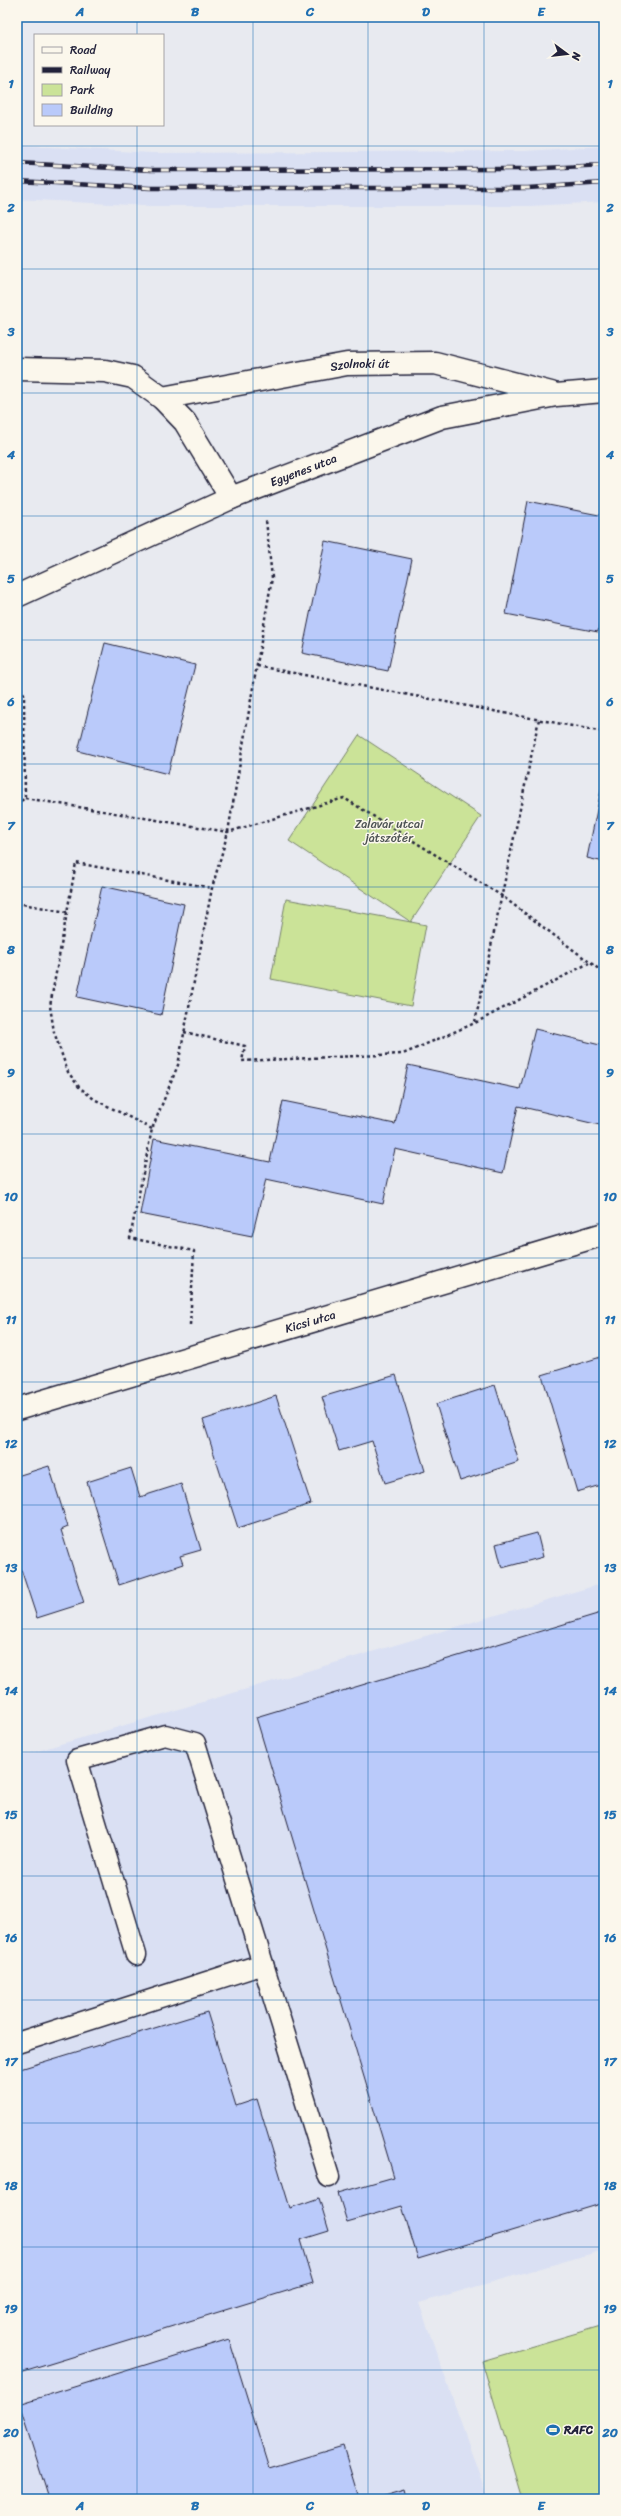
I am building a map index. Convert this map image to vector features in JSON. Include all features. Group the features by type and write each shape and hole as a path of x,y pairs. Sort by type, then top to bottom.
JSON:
{"street":[{"name":"Szolnoki út","path":"162,398 347,364 379,363 435,363 556,394"},
{"path":"17,369 105,371 133,377 162,398 185,422 231,498"},
{"name":"Egyenes utca","path":"17,596 231,498 442,417 556,394 604,391"},
{"name":"Kicsi utca","path":"17,1409 604,1234"}],"lane":[{"path":"136,1955 77,1760 165,1735 195,1743 329,2177"},
{"path":"17,2042 264,1964"}],"path":[{"path":"188,1358 194,1251 130,1238 152,1129 178,1065 212,888 228,832 272,578 263,485"},
{"path":"257,666 604,732"},
{"path":"17,682 24,694 25,798"},
{"path":"475,1023 539,719"},
{"path":"17,804 25,798 228,832 344,798 502,896 604,973"},
{"path":"152,1129 94,1099 79,1087 68,1072 60,1052 50,1006 76,863 212,888"},
{"path":"17,903 67,912"},
{"path":"184,1032 245,1046 242,1061 403,1054 475,1023 589,963"}],"shaded area":[{"path":"17,145 152,153 524,151 604,146 604,202 530,206 149,206 17,199"},
{"path":"604,1583 604,2250 419,2303 488,2499 17,2499 17,1757"}],"green space":[{"name":"Zalavár utcai játszótér","path":"359,735 481,816 411,922 289,841"},
{"path":"286,899 426,925 411,1006 271,979"},
{"name":"RAFC","path":"604,2325 604,2499 523,2499 482,2361"}],"building":[{"path":"528,501 604,516 604,598 598,632 506,614"},
{"path":"325,541 412,559 388,671 302,653"},
{"path":"105,643 195,665 168,774 78,751"},
{"path":"604,776 604,862 587,858"},
{"path":"102,886 184,904 161,1015 77,997"},
{"path":"535,1029 604,1046 604,1126 518,1106 503,1173 395,1149 383,1204 266,1179 252,1236 140,1214 154,1139 270,1162 283,1101 395,1124 408,1065 520,1089"},
{"path":"604,1356 604,1484 577,1492 542,1375"},
{"path":"396,1375 425,1471 385,1483 372,1441 339,1451 322,1397"},
{"path":"495,1385 519,1462 460,1481 436,1404"},
{"path":"276,1396 311,1504 238,1528 203,1420"},
{"path":"49,1466 68,1527 61,1530 84,1603 37,1618 17,1557 17,1476"},
{"path":"131,1468 140,1497 181,1484 201,1550 180,1556 183,1564 119,1585 87,1482"},
{"path":"537,1533 543,1557 502,1568 496,1544"},
{"path":"604,1612 604,2203 418,2259 402,2206 347,2222 338,2193 394,2177 256,1717"},
{"path":"207,2012 236,2106 257,2099 290,2208 319,2198 329,2231 300,2240 313,2283 17,2374 17,2070"},
{"path":"229,2339 269,2468 343,2446 359,2499 49,2499 19,2404"},
{"path":"405,2491 407,2499 378,2499"}],"railway":[{"path":"17,163 151,170 525,169 604,165"},
{"path":"17,181 150,188 528,188 604,183"}],"place":[{"name":"RAFC","path":"553,2430"}]}
